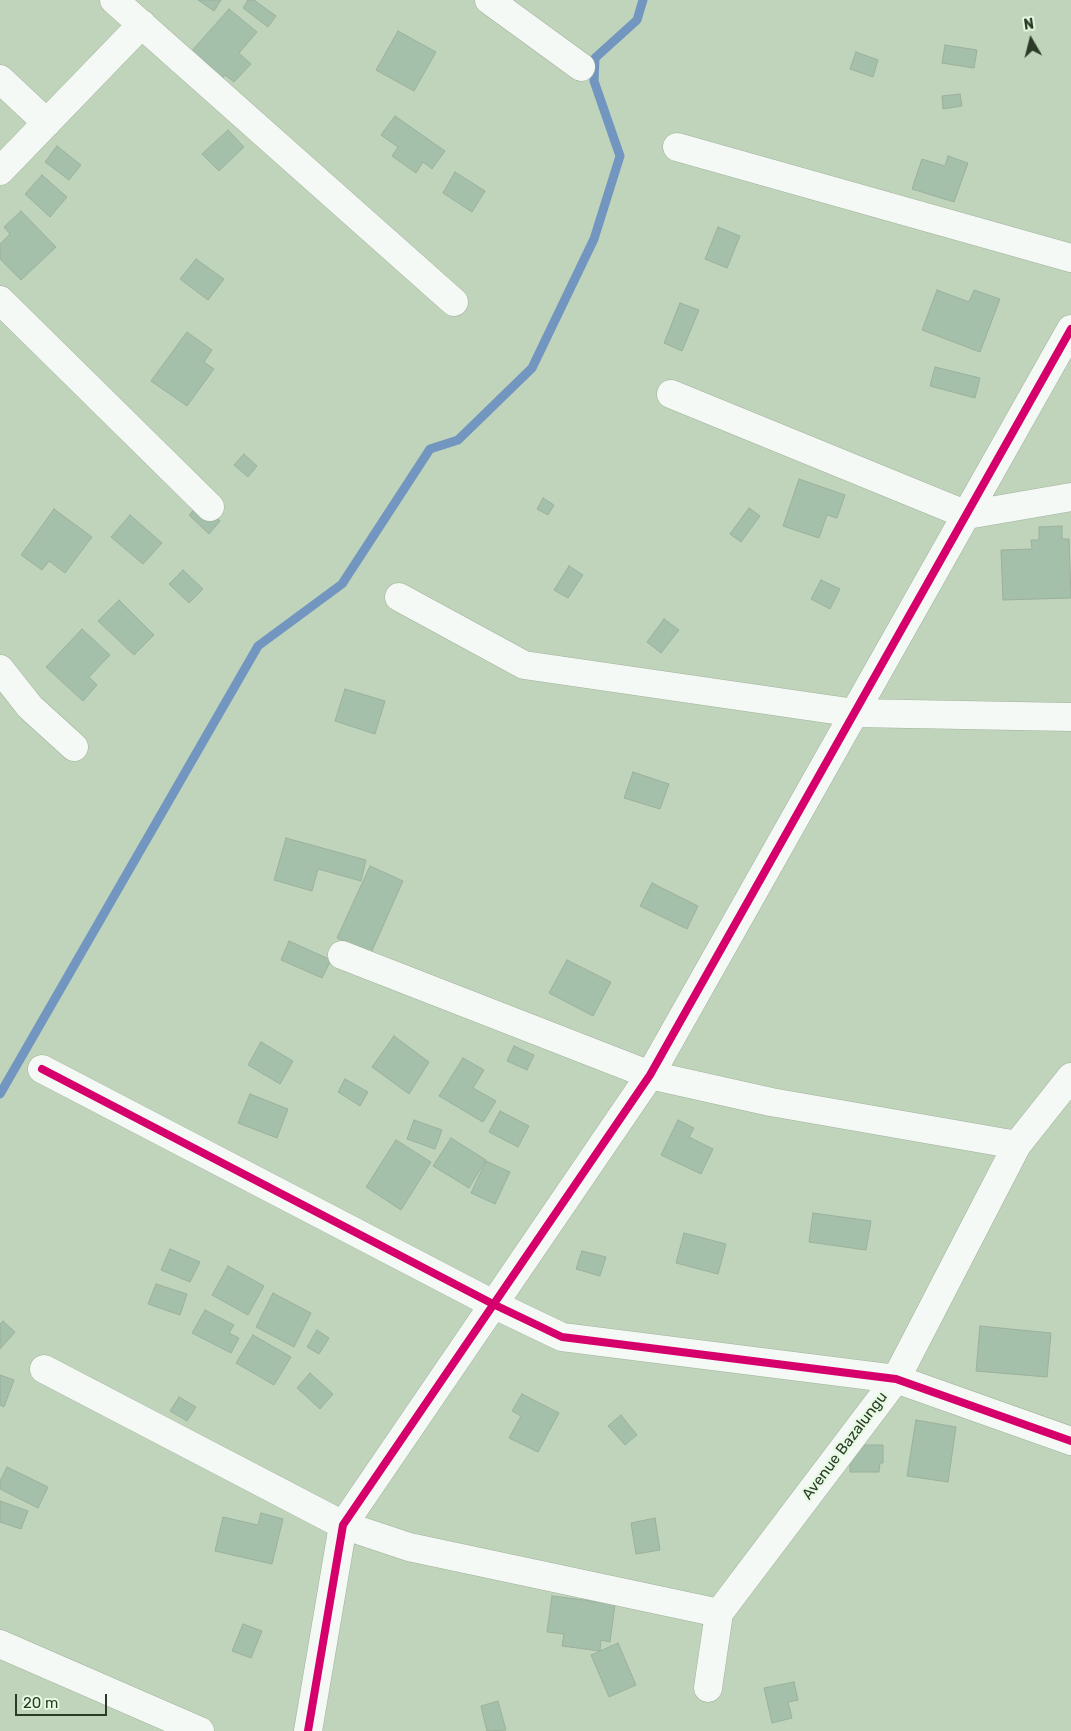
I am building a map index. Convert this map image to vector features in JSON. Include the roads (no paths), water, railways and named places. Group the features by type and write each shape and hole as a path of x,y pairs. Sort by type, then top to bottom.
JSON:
{"street":[{"path":"114,0 454,302"},
{"path":"489,0 581,67"},
{"path":"0,171 142,24"},
{"path":"0,79 47,123"},
{"path":"677,147 1071,258"},
{"path":"0,300 210,506"},
{"path":"308,1731 343,1525 650,1075 1071,329"},
{"path":"671,394 967,515 1071,497"},
{"path":"399,598 524,666 855,713 1071,717"},
{"path":"0,669 30,708 74,747"},
{"path":"342,955 650,1075 770,1102 1017,1145"},
{"path":"42,1069 493,1304 562,1337 896,1379 1071,1441"},
{"name":"Avenue Bazalungu","path":"708,1688 719,1613 896,1379 1017,1145 1071,1077"},
{"path":"44,1369 343,1525 409,1547 719,1613"},
{"path":"0,1644 200,1731"}],"waterway":[{"path":"0,1094 258,646 342,584 430,449 458,440 532,368 594,239 620,156 594,81 595,58 637,20 643,0"}]}
